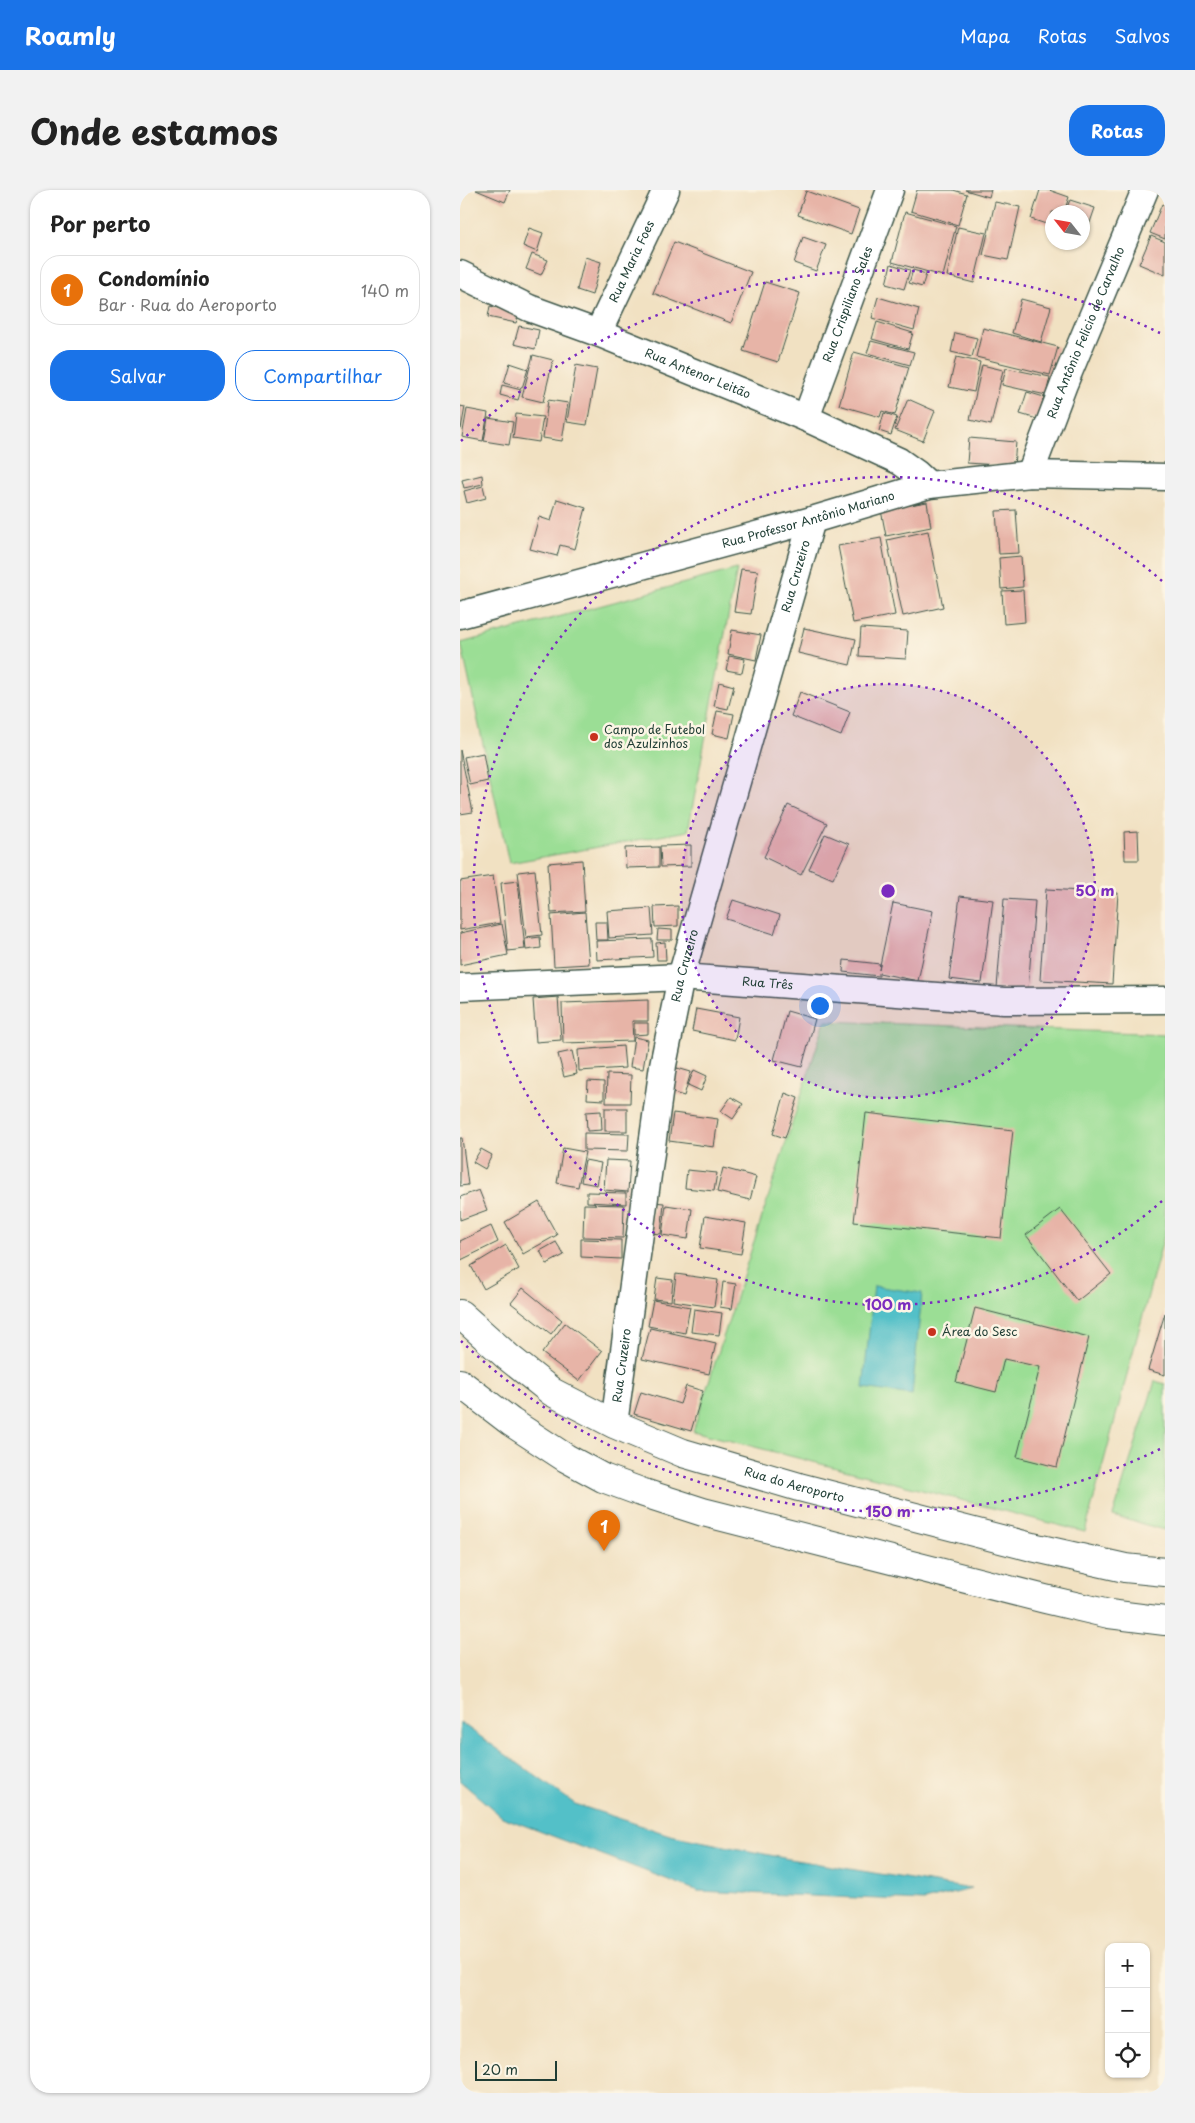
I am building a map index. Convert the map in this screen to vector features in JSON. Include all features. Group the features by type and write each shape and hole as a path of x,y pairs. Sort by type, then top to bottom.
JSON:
{"main road":[{"name":"Rua do Aeroporto","path":"460,1314 508,1357 552,1392 614,1424 683,1453 799,1487 1032,1547 1124,1568 1165,1572"},
{"path":"460,1383 511,1422 566,1458 603,1478 641,1492 703,1512 1045,1599 1109,1614 1165,1621"}],"street":[{"name":"Rua Maria Foes","path":"598,334 666,190"},
{"name":"Rua Crispiliano Sales","path":"806,418 890,190"},
{"name":"Rua Antônio Felicio de Carvalho","path":"1030,474 1064,384 1145,190"},
{"name":"Rua Antenor Leitão","path":"460,274 529,308 806,418 899,461 929,485"},
{"name":"Rua Professor Antônio Mariano","path":"460,615 812,520 929,485 1030,474 1165,476"},
{"name":"Rua Cruzeiro","path":"614,1424 663,1065 682,977 812,520"},
{"name":"Rua Três","path":"460,987 682,977 1004,1001 1165,1000"}],"green space":[{"name":"Campo de Futebol dos Azulzinhos","path":"737,569 688,831 509,863 461,643"},
{"name":"Área do Sesc","path":"825,1021 1165,1034 1165,1232 1085,1532 693,1431"},
{"path":"1155,1381 1165,1384 1165,1530 1113,1516"}],"water":[{"path":"874,1286 922,1293 912,1395 863,1388"},
{"path":"460,1722 575,1804 670,1835 789,1859 971,1889 924,1901 698,1891 502,1817 460,1781"}],"building":[{"path":"476,190 510,190 505,202"},
{"path":"917,190 953,190 967,194 958,225 911,211"},
{"path":"965,190 991,190 989,197"},
{"path":"1040,190 1049,190 1069,197 1066,205 1045,205 1045,224 1031,219"},
{"path":"806,191 859,210 851,234 798,215"},
{"path":"1070,200 1086,205 1068,205"},
{"path":"995,202 1020,207 1008,260 983,255"},
{"path":"1162,204 1165,206 1165,239 1150,233"},
{"path":"1090,206 1095,208 1090,222"},
{"path":"905,212 956,226 943,276 892,262"},
{"path":"958,227 986,233 974,283 947,276"},
{"path":"529,228 543,233 537,252 523,246"},
{"path":"1151,236 1165,242 1165,275 1139,264"},
{"path":"803,237 826,245 816,271 794,263"},
{"path":"674,242 751,272 731,323 653,293"},
{"path":"532,254 548,260 541,275 526,269"},
{"path":"585,257 601,262 592,295 577,290"},
{"path":"891,264 910,270 904,289 886,284"},
{"path":"913,270 926,274 922,287 909,283"},
{"path":"765,282 800,293 778,362 743,351"},
{"path":"878,297 919,309 914,330 872,318"},
{"path":"1021,299 1051,307 1041,342 1012,333"},
{"path":"490,306 519,313 516,323 488,317"},
{"path":"877,322 913,333 908,349 872,339"},
{"path":"519,326 539,330 535,349 514,344"},
{"path":"983,328 1058,347 1050,375 976,357"},
{"path":"955,333 977,338 972,357 951,352"},
{"path":"871,341 914,352 910,365 867,353"},
{"path":"854,352 909,367 895,415 882,411 880,417 839,405"},
{"path":"533,355 553,360 543,402 522,397"},
{"path":"956,357 980,362 974,392 949,387"},
{"path":"510,363 528,369 522,388 504,383"},
{"path":"576,365 597,369 587,425 567,422"},
{"path":"982,365 1003,370 991,425 970,420"},
{"path":"1006,368 1050,377 1046,395 1002,385"},
{"path":"502,385 521,390 518,400 500,395"},
{"path":"1027,392 1044,397 1037,419 1020,414"},
{"path":"908,399 935,411 923,441 895,430"},
{"path":"548,400 568,403 562,441 543,438"},
{"path":"460,406 465,407 461,429 460,429"},
{"path":"467,409 488,413 483,441 462,437"},
{"path":"884,413 897,417 891,435 879,431"},
{"path":"516,414 543,417 539,442 513,438"},
{"path":"488,418 513,422 509,445 484,441"},
{"path":"969,438 1016,442 1014,466 967,463"},
{"path":"482,475 483,484 464,488 462,480"},
{"path":"483,486 486,498 467,503 464,491"},
{"path":"557,499 586,508 575,549 560,545 557,556 530,549 539,517 551,521"},
{"path":"927,502 931,527 886,536 881,510"},
{"path":"1016,510 1019,553 999,554 996,511"},
{"path":"928,531 943,607 903,616 887,540"},
{"path":"881,538 895,615 853,623 838,546"},
{"path":"1021,556 1023,587 1001,589 999,558"},
{"path":"741,569 758,571 751,614 734,612"},
{"path":"1023,590 1025,622 1004,624 1002,591"},
{"path":"804,628 856,639 850,665 798,653"},
{"path":"861,628 908,631 906,659 859,656"},
{"path":"732,630 761,635 756,660 728,654"},
{"path":"729,656 745,659 742,673 726,670"},
{"path":"719,682 734,686 728,709 714,706"},
{"path":"800,692 850,712 841,736 791,716"},
{"path":"717,711 734,714 729,738 712,734"},
{"path":"460,750 473,812 460,814"},
{"path":"483,753 488,781 470,785 464,757"},
{"path":"788,805 827,823 801,875 764,857"},
{"path":"1138,831 1139,860 1125,860 1124,832"},
{"path":"825,834 849,844 833,879 809,869"},
{"path":"691,845 691,866 661,867 660,846"},
{"path":"659,847 659,867 626,868 625,848"},
{"path":"582,860 585,911 551,913 548,863"},
{"path":"535,870 542,935 526,937 518,872"},
{"path":"493,876 500,923 460,930 460,881"},
{"path":"518,881 525,949 508,951 501,883"},
{"path":"1046,889 1118,893 1112,984 1040,980"},
{"path":"960,896 993,900 982,983 949,979"},
{"path":"1004,899 1035,901 1028,990 997,988"},
{"path":"733,900 780,915 774,934 726,919"},
{"path":"893,903 933,911 918,981 879,973 879,976 843,972 844,960 880,964 879,970"},
{"path":"678,906 678,926 655,927 654,907"},
{"path":"651,908 653,935 609,938 607,911"},
{"path":"585,912 589,964 554,966 551,915"},
{"path":"595,922 607,922 608,940 596,940"},
{"path":"502,924 508,955 460,965 460,933"},
{"path":"658,929 672,930 672,940 657,940"},
{"path":"540,937 541,948 526,950 525,939"},
{"path":"652,939 653,957 597,960 596,941"},
{"path":"665,942 666,960 657,960 656,943"},
{"path":"558,997 561,1040 536,1042 533,999"},
{"path":"648,1000 648,1021 632,1021 633,1041 563,1043 562,1003"},
{"path":"696,1009 739,1017 735,1040 692,1031"},
{"path":"787,1011 815,1019 802,1067 774,1060"},
{"path":"634,1023 648,1023 648,1034 634,1035"},
{"path":"634,1037 648,1040 643,1069 630,1067"},
{"path":"623,1046 625,1068 579,1071 578,1050"},
{"path":"572,1051 577,1074 564,1077 558,1054"},
{"path":"677,1068 691,1072 684,1096 670,1092"},
{"path":"694,1070 707,1076 701,1091 688,1085"},
{"path":"607,1074 631,1075 630,1103 606,1103"},
{"path":"588,1081 604,1082 604,1100 587,1099"},
{"path":"785,1093 798,1098 785,1138 773,1134"},
{"path":"731,1097 743,1104 733,1119 721,1111"},
{"path":"605,1108 627,1108 627,1131 605,1131"},
{"path":"601,1111 602,1130 587,1131 586,1112"},
{"path":"673,1113 718,1119 714,1147 669,1141"},
{"path":"866,1113 1013,1130 1001,1238 854,1222"},
{"path":"584,1133 629,1134 628,1151 584,1150"},
{"path":"460,1138 462,1138 468,1185 460,1186"},
{"path":"563,1148 585,1152 578,1187 557,1183"},
{"path":"481,1149 492,1155 485,1169 473,1162"},
{"path":"585,1160 601,1163 597,1185 581,1182"},
{"path":"606,1160 630,1161 628,1192 604,1190"},
{"path":"723,1168 756,1177 750,1200 717,1192"},
{"path":"687,1170 717,1173 714,1191 685,1188"},
{"path":"479,1190 487,1210 460,1220 460,1197"},
{"path":"587,1192 626,1193 626,1204 587,1202"},
{"path":"539,1202 557,1235 523,1254 505,1222"},
{"path":"653,1202 664,1203 661,1234 650,1233"},
{"path":"584,1204 624,1205 623,1238 583,1237"},
{"path":"666,1205 692,1209 688,1239 662,1235"},
{"path":"1060,1209 1111,1274 1077,1301 1026,1235"},
{"path":"705,1216 746,1223 741,1254 700,1248"},
{"path":"491,1226 498,1242 461,1260 460,1241"},
{"path":"581,1239 621,1240 621,1259 581,1257"},
{"path":"556,1242 564,1255 547,1264 540,1251"},
{"path":"506,1245 519,1269 484,1289 471,1266"},
{"path":"676,1274 718,1280 714,1307 673,1301"},
{"path":"657,1278 673,1280 671,1301 654,1299"},
{"path":"723,1282 736,1284 732,1309 720,1307"},
{"path":"523,1288 562,1320 551,1334 511,1303"},
{"path":"653,1300 690,1307 685,1333 648,1326"},
{"path":"975,1308 1089,1337 1057,1467 1017,1457 1040,1367 1004,1359 996,1392 956,1382"},
{"path":"694,1309 722,1313 719,1335 691,1332"},
{"path":"1165,1313 1165,1375 1148,1370"},
{"path":"565,1323 602,1351 579,1381 542,1353"},
{"path":"650,1328 716,1343 709,1374 642,1359"},
{"path":"686,1386 703,1391 691,1431 634,1414 641,1392 680,1404"}],"place":[{"name":"Campo de Futebol dos Azulzinhos","path":"594,737"},
{"name":"Área do Sesc","path":"932,1332"},
{"name":"Condomínio","path":"604,1551"}]}
